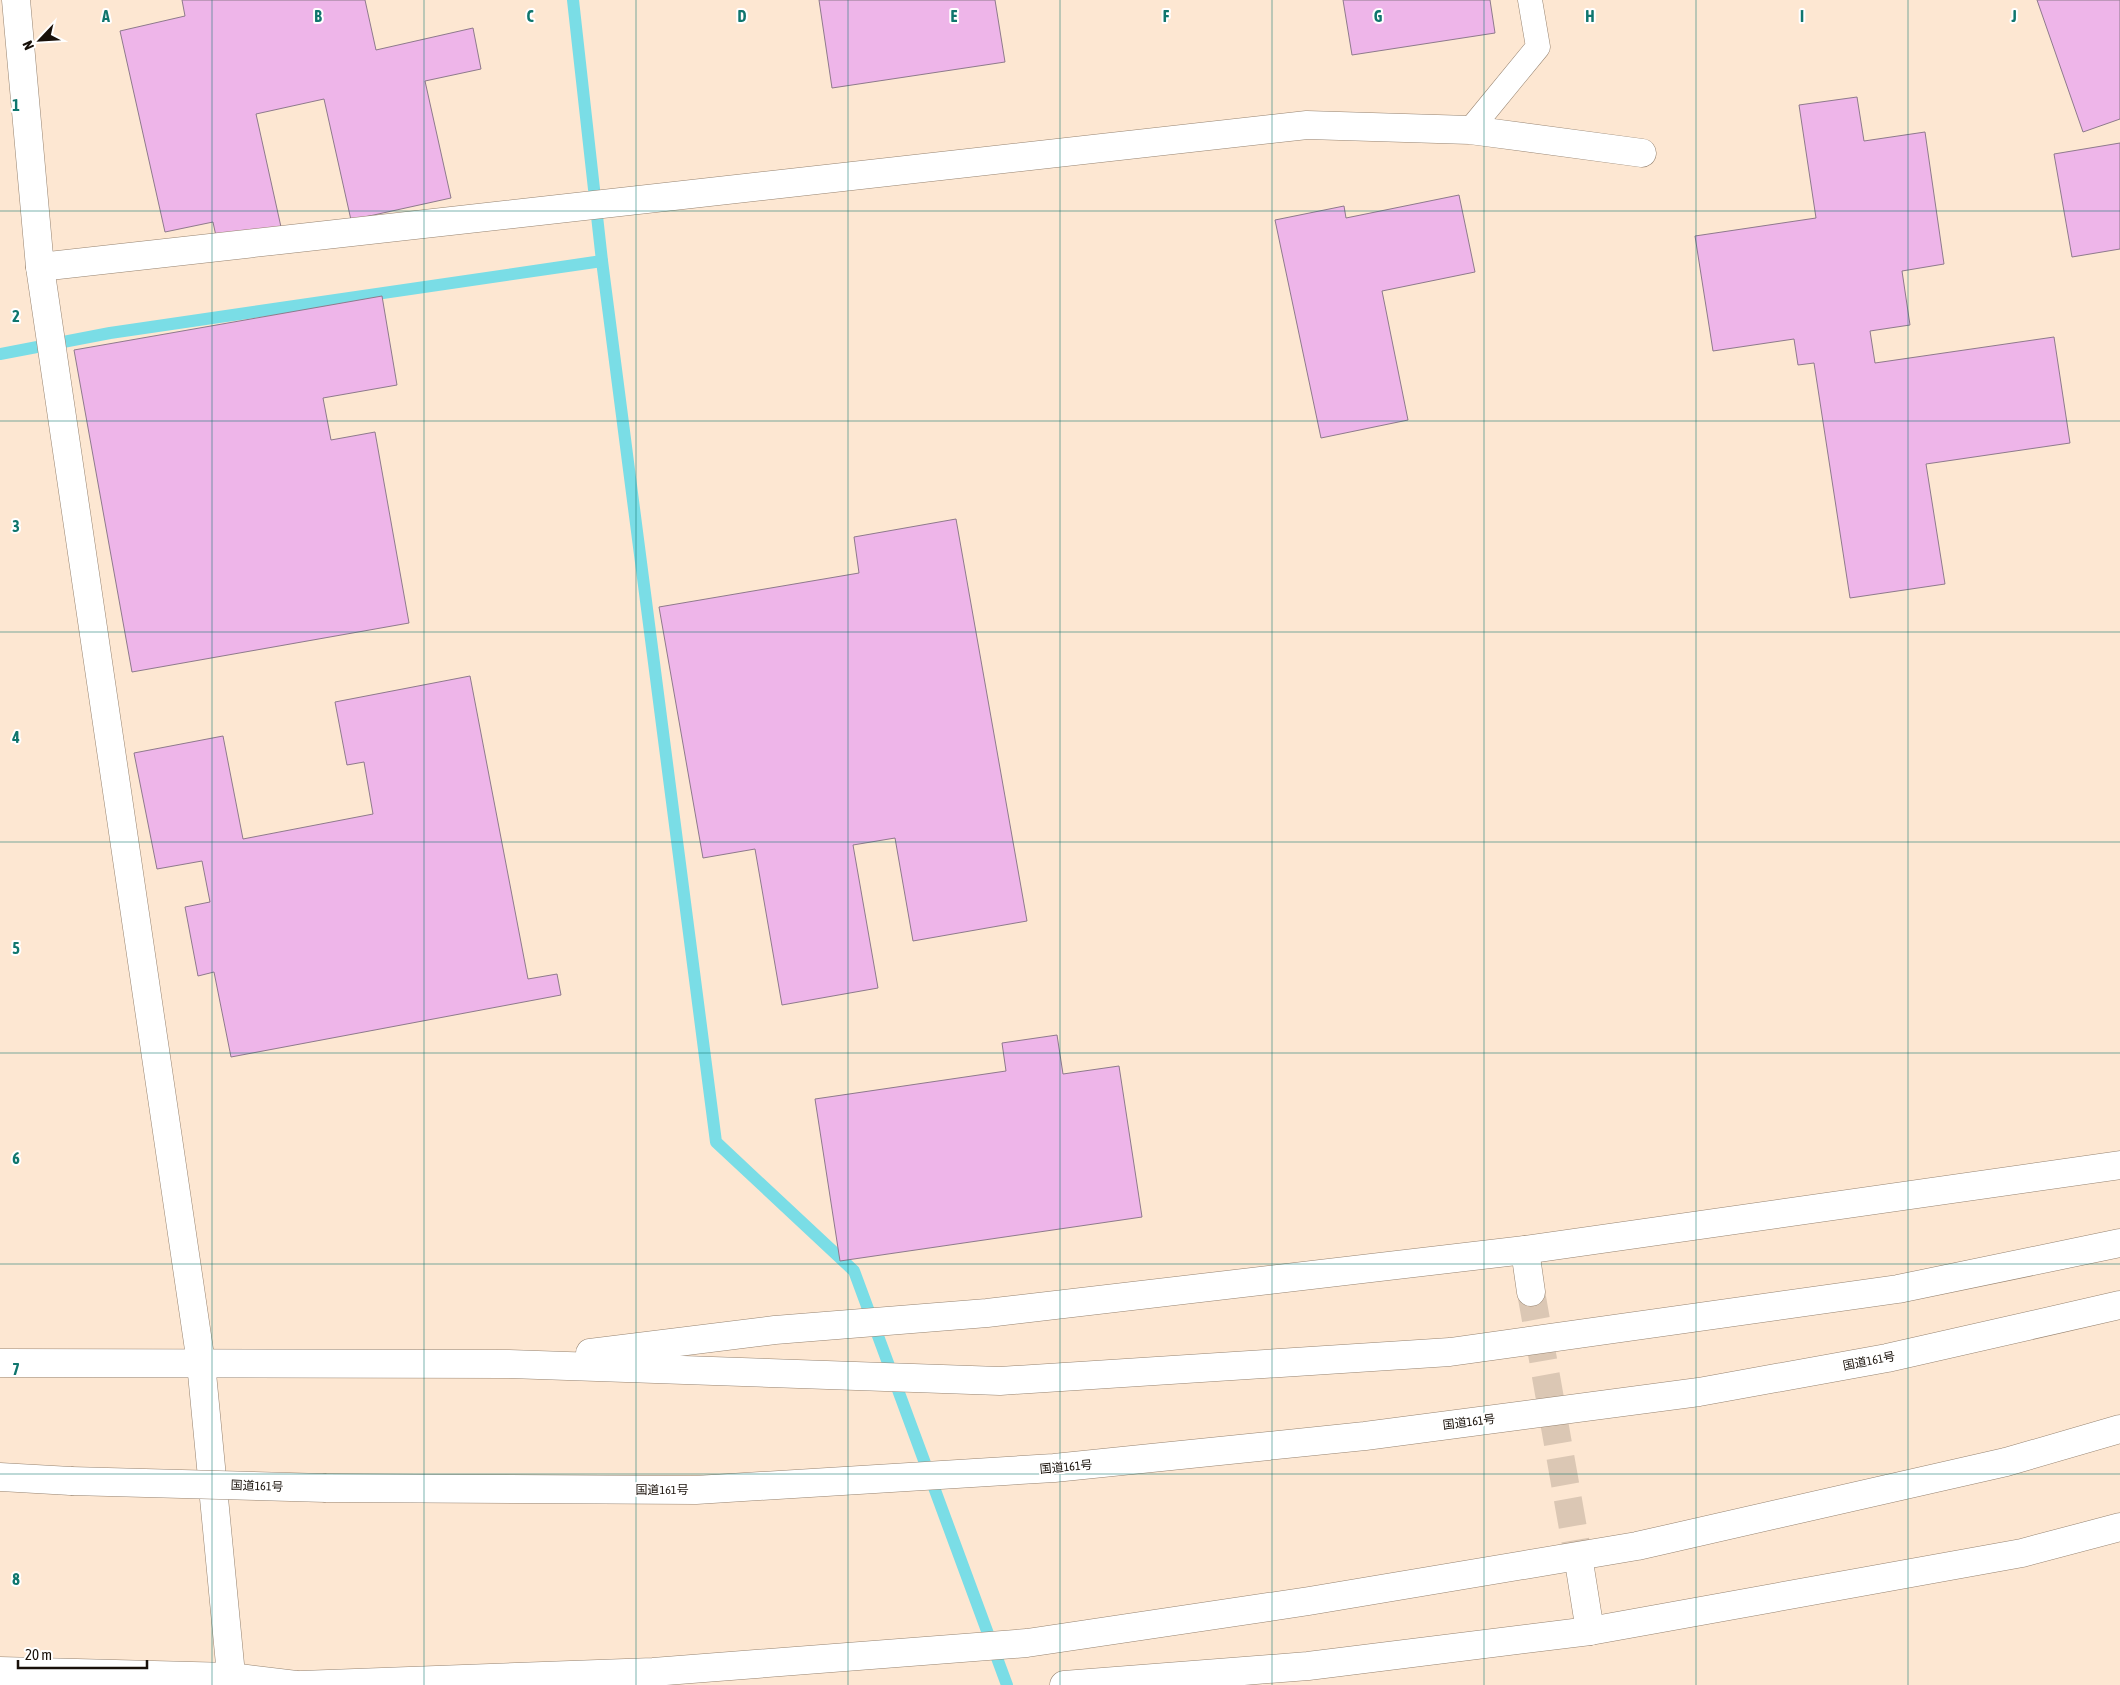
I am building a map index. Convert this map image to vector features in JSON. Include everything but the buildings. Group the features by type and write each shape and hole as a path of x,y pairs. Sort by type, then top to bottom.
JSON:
{"main road":[{"path":"16,0 40,267 201,1363 232,1681"},
{"path":"40,267 1308,125 1470,130 1642,153"},
{"path":"509,1364 775,1330 988,1313 1525,1250 2120,1165"},
{"path":"0,1363 509,1364 1000,1381 1450,1352 1898,1290 2120,1243"},
{"path":"1525,1250 1531,1292"},
{"name":"国道161号","path":"0,1477 71,1481 326,1488 696,1490 899,1477 966,1475 1054,1468 1365,1436 1699,1392 1887,1358 2120,1305"},
{"path":"301,1685 660,1678 1027,1643 1309,1601 1637,1546 2006,1462 2120,1429"},
{"path":"1064,1685 1308,1666 1590,1631 2022,1553 2120,1527"},
{"path":"1579,1562 1590,1631"},
{"path":"0,1671 296,1685"}],"lane":[{"path":"1470,130 1538,46 1530,0"}],"waterway":[{"path":"573,0 602,261 716,1142 854,1271 1007,1685"},
{"path":"0,354 110,333 602,261"}],"tunnel":[{"path":"1531,1292 1579,1562"}]}
